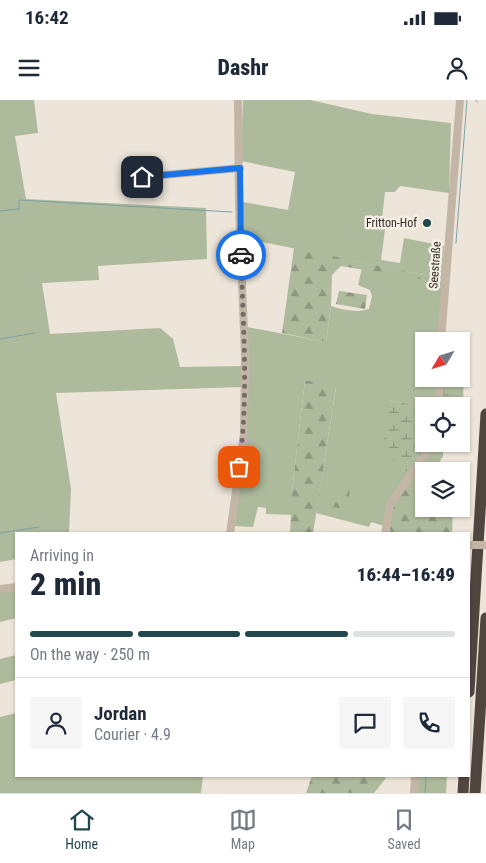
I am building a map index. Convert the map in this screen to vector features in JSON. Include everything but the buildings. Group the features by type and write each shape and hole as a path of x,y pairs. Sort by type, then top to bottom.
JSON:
{"highway":[{"path":"470,676 486,414"},
{"path":"475,793 486,618"},
{"path":"463,793 464,777"}],"street":[{"path":"230,532 244,434 245,356 239,208 238,100"},
{"name":"Seestraße","path":"442,332 460,100"},
{"path":"142,177 240,168"},
{"path":"385,532 390,504 426,452"},
{"path":"470,545 486,545"},
{"path":"0,589 15,587"},
{"path":"414,793 415,777"}],"green space":[{"path":"0,100 34,100 38,133 15,136 26,199 206,208 207,259 98,266 99,280 42,283 50,334 160,328 173,339 180,367 243,366 243,387 56,393 71,489 69,532 15,532 15,559 0,562"},
{"path":"243,100 310,100 372,114 451,123 449,193 400,186 395,192 385,192 382,219 386,222 381,260 400,263 404,238 444,246 443,279 243,238 243,202 288,210 295,172 241,161"},
{"path":"294,248 443,279 442,283 341,266 332,275 331,306 326,342 282,333"},
{"path":"362,268 442,283 439,332 415,332 415,388 437,388 436,397 415,397 415,405 389,400 410,474 384,526 371,522 369,527 316,513 336,388 305,380 292,491 292,515 266,514 266,508 258,507 253,527 234,526 247,327 326,342 331,306 359,311 369,309 372,296 370,290 358,285"},
{"path":"339,291 367,295 365,309 336,304"},
{"path":"305,380 336,387 313,532 290,532 292,491"},
{"path":"443,388 463,388 463,397 442,397"},
{"path":"389,400 415,405 415,452 419,452 418,462 415,462 415,466 410,474 382,451"},
{"path":"419,452 443,452 439,462 418,462"},
{"path":"415,467 415,517 453,517 452,532 390,532 390,511"},
{"path":"341,486 350,491 347,509 332,507 329,504 332,487"},
{"path":"15,589 15,618 0,622 0,591"},
{"path":"15,655 15,680 0,684 0,659"},
{"path":"15,713 15,777 203,777 201,793 0,793 0,717"},
{"path":"312,777 386,778 374,793 306,793"},
{"path":"417,777 447,777 446,793 416,793"}],"waterway":[{"path":"456,243 467,100"},
{"path":"0,211 19,209 19,200 232,212"},
{"path":"0,339 35,333"},
{"path":"0,533 39,527"},
{"path":"425,793 426,777"}],"way so far":[{"path":"239,467 244,434 245,375 241,255"}],"place":[{"name":"Fritton-Hof","path":"427,223"}],"route":[{"path":"142,177 240,168 241,255"}]}
